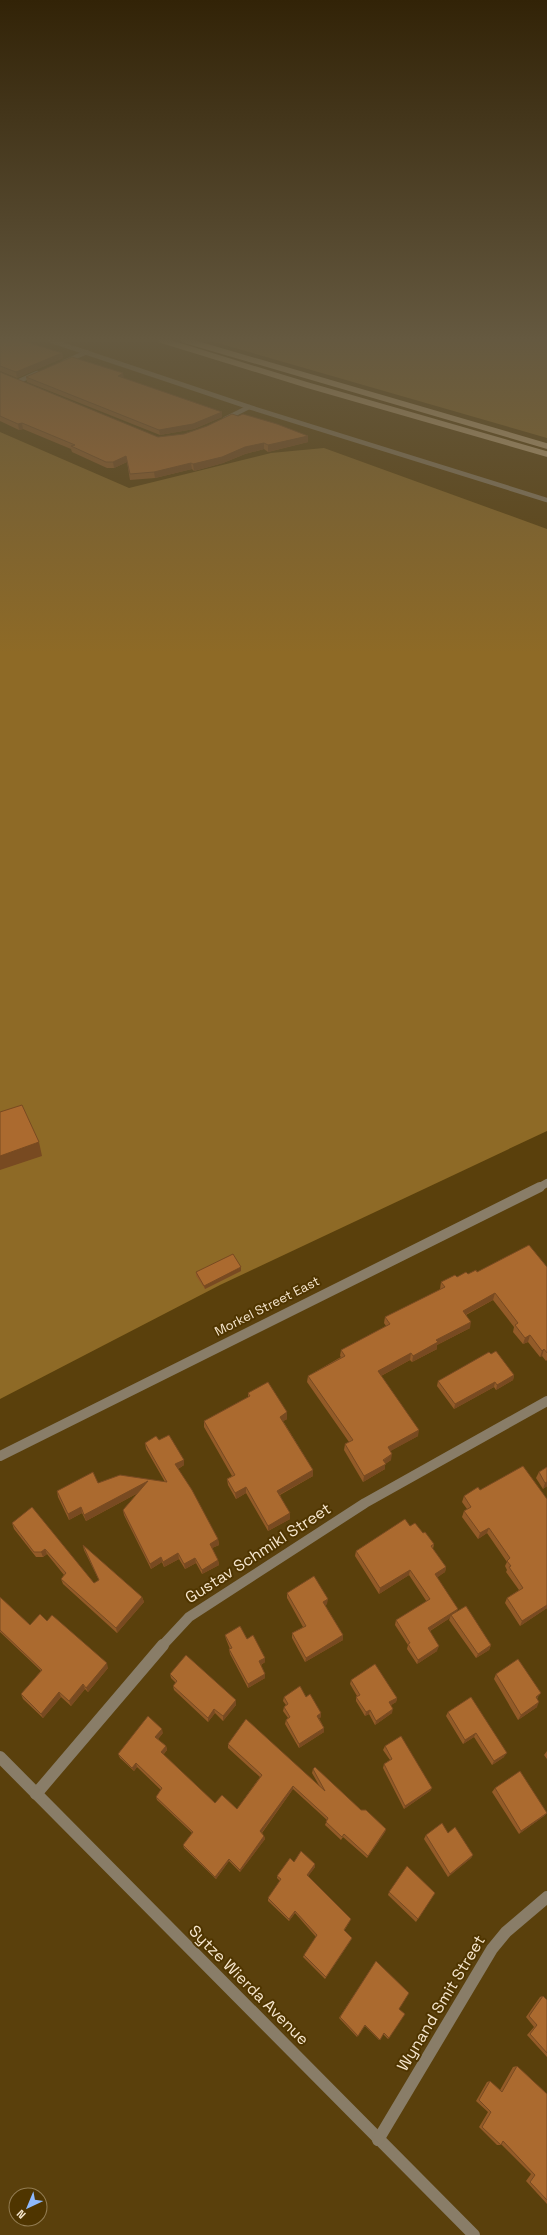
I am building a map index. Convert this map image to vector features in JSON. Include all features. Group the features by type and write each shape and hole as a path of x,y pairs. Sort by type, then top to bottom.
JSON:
{"main road":[{"path":"513,444 547,454"}],"street":[{"path":"369,444 547,500"},
{"name":"Morkel Street East","path":"0,1456 547,1183"},
{"name":"Gustav Schmikl Street","path":"36,1794 174,1631 189,1617 365,1503 547,1400"},
{"name":"Sytze Wierda Avenue","path":"0,1757 378,2140 474,2235"},
{"name":"Wynand Smit Street","path":"378,2140 492,1949 506,1932 547,1897"}],"shaded area":[{"path":"0,444 28,444 129,488 271,453 324,448 547,529 547,1131 220,1285 0,1399"}],"building":[{"path":"73,444 258,444 245,447 222,457 193,464 191,463 154,472 130,474 126,456 113,462 106,462 71,446 75,445"},
{"path":"22,1105 39,1142 0,1156 0,1112"},
{"path":"529,1245 547,1267 547,1353 544,1349 542,1351 530,1335 525,1338 515,1325 518,1323 495,1293 463,1311 471,1322 436,1340 438,1342 413,1356 411,1353 378,1371 419,1430 388,1447 392,1454 383,1460 386,1464 364,1476 345,1444 353,1440 308,1376 345,1356 341,1350 390,1324 385,1317 445,1287 441,1282 455,1275 457,1277 466,1272 468,1274 476,1270 477,1272"},
{"path":"233,1254 241,1267 204,1286 196,1272"},
{"path":"496,1351 514,1375 497,1385 495,1382 455,1404 438,1381 489,1352 491,1354"},
{"path":"268,1382 287,1412 280,1417 313,1470 277,1491 290,1513 268,1526 246,1487 235,1493 227,1479 235,1475 204,1421 250,1396 248,1393"},
{"path":"169,1435 184,1460 175,1464 192,1490 218,1539 210,1544 218,1560 202,1570 195,1558 184,1564 178,1553 163,1562 161,1557 150,1564 123,1510 148,1481 84,1515 81,1507 68,1514 57,1491 93,1472 98,1483 120,1475 167,1482 145,1443 156,1436 159,1440"},
{"path":"523,1466 547,1499 547,1605 522,1621 507,1598 523,1588 509,1567 511,1566 507,1561 510,1558 489,1528 480,1533 464,1511 471,1507 464,1496 478,1487 480,1490"},
{"path":"547,1467 547,1482 545,1483 539,1472"},
{"path":"32,1507 94,1583 99,1580 83,1545 142,1597 116,1628 61,1579 66,1573 45,1549 41,1552 34,1552 12,1523"},
{"path":"405,1519 410,1526 415,1523 423,1533 425,1532 434,1544 431,1546 446,1567 435,1574 458,1609 428,1628 439,1646 418,1660 396,1620 430,1599 410,1570 380,1588 356,1551"},
{"path":"314,1576 328,1599 323,1602 343,1635 306,1658 292,1633 306,1626 287,1593"},
{"path":"0,1597 30,1625 40,1614 47,1621 52,1615 107,1663 86,1688 83,1684 69,1701 59,1692 41,1714 21,1694 42,1670 0,1630"},
{"path":"466,1606 491,1645 478,1654 451,1615"},
{"path":"240,1626 247,1639 253,1635 265,1658 259,1661 265,1674 248,1684 229,1649 232,1648 225,1635"},
{"path":"186,1655 236,1700 223,1716 214,1709 208,1718 173,1686 177,1681 170,1674"},
{"path":"518,1659 541,1693 536,1697 539,1702 521,1715 496,1674"},
{"path":"375,1664 397,1698 389,1702 393,1709 376,1721 370,1710 366,1712 356,1697 360,1695 351,1680"},
{"path":"300,1686 306,1697 310,1694 321,1713 317,1716 324,1728 299,1744 286,1720 290,1717 284,1707 288,1704 284,1697"},
{"path":"471,1697 507,1753 494,1761 476,1733 465,1740 448,1712"},
{"path":"148,1716 162,1729 155,1737 166,1746 161,1752 215,1803 222,1795 237,1809 262,1775 228,1744 246,1719 325,1791 313,1769 315,1767 361,1810 366,1810 386,1829 368,1856 344,1834 342,1837 326,1822 328,1818 293,1786 260,1831 264,1836 240,1870 229,1859 215,1877 183,1845 193,1832 156,1797 162,1788 136,1763 132,1768 118,1754"},
{"path":"401,1736 432,1788 405,1806 384,1764 392,1759 385,1746"},
{"path":"520,1771 547,1813 521,1831 495,1788"},
{"path":"442,1823 448,1833 455,1827 473,1855 450,1874 426,1835"},
{"path":"301,1851 315,1864 307,1875 351,1919 344,1930 352,1938 326,1977 304,1955 317,1935 295,1911 289,1919 268,1898 281,1879 277,1876 290,1858 294,1862"},
{"path":"407,1866 435,1893 418,1919 389,1892"},
{"path":"376,1961 409,1993 399,2009 405,2014 389,2038 384,2033 380,2040 365,2025 358,2036 340,2017"},
{"path":"543,1996 547,2000 547,2053 530,2034 537,2025 529,2016"},
{"path":"517,2066 547,2094 547,2200 530,2182 535,2175 503,2141 501,2145 482,2127 491,2112 479,2100 490,2081 502,2092"}]}
